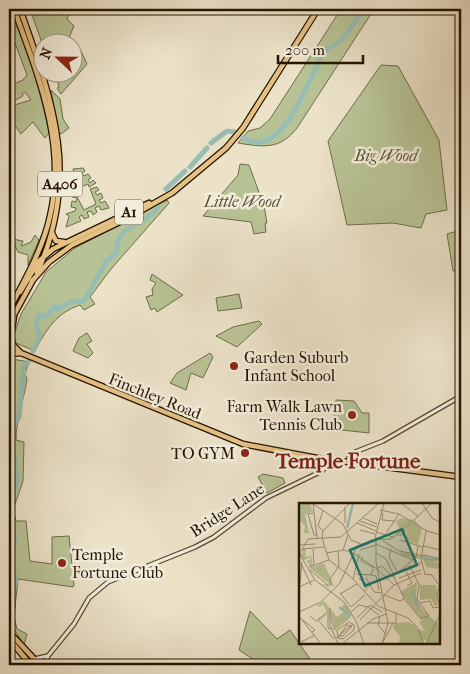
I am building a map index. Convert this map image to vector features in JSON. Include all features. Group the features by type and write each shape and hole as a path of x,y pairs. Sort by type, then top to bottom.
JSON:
{"main road":[{"name":"A406","path":"9,310 44,236 53,203 56,174 46,105 14,9"},
{"name":"A406","path":"9,324 44,257 60,188 59,147 47,86 20,9"},
{"name":"A1","path":"32,282 49,262 72,245 172,194 236,138 318,9"},
{"name":"A1","path":"16,297 44,257 64,242 123,218"},
{"path":"51,232 56,241 64,242"},
{"name":"A406","path":"9,348 16,310"},
{"name":"Finchley Road","path":"9,341 21,353 243,444 333,460 461,477"},
{"name":"Finchley Road","path":"9,354 21,353"},
{"path":"9,632 40,665"},
{"path":"9,639 29,664"}],"street":[{"path":"348,461 350,454 383,440 461,396"},
{"name":"Bridge Lane","path":"46,665 48,656 74,624 89,598 108,582 201,543 266,498 322,471 333,460"},
{"path":"33,659 48,656"}],"green space":[{"path":"30,9 71,9 67,19 74,26 71,32 38,32"},
{"path":"341,9 371,9 369,17 297,128 284,140 271,145 238,143 248,131 260,128 270,119"},
{"path":"12,20 23,39 32,68 32,82 36,82 49,133 45,138 33,122 21,134 9,117 11,106 31,100 25,92 22,94 23,96 9,104 9,86 23,80 27,75 9,27"},
{"path":"82,53 87,64 82,70"},
{"name":"Big Wood","path":"381,65 398,66 439,140 447,210 426,214 421,228 393,223 347,225 328,141"},
{"path":"58,82 71,82 61,94 57,88 59,87"},
{"path":"51,90 60,99 63,119 69,128 61,134 58,132"},
{"name":"Little Wood","path":"240,164 249,165 264,206 267,223 265,223 266,232 254,234 251,222 203,216 238,175"},
{"path":"83,168 85,171 82,173 84,176 88,174 91,178 88,180 90,183 93,180 96,183 89,187 88,184 81,187 82,190 73,191 73,188 78,188 78,184 74,184 74,178 78,178 78,175 74,174 73,169"},
{"path":"97,187 99,190 95,192 97,195 101,193 103,198 99,200 101,203 105,201 109,208 101,210 99,206 95,208 97,212 93,215 91,211 87,212 89,217 84,219 82,215 79,217 81,221 66,227 69,216 66,214 75,211 76,208 71,207 72,201 76,202 77,198 72,197 73,194 76,195 84,210 96,204 90,189"},
{"path":"167,200 169,203 111,269 90,297 95,304 84,310 80,305 64,313 48,329 35,351 16,343 14,335 21,314 46,272 75,248"},
{"path":"461,230 461,270 453,271 447,234"},
{"path":"9,233 17,240 23,241 21,246 31,242 35,235 39,240 28,265 28,255 18,252 14,243 9,248 11,241"},
{"path":"152,274 183,295 157,312 155,308 151,310 146,297 153,295 152,289 156,283 150,280"},
{"path":"239,294 242,308 218,311 216,298"},
{"path":"259,321 262,324 237,347 216,336 233,327"},
{"path":"87,333 92,341 87,344 93,353 88,358 73,351 79,338"},
{"path":"210,353 213,357 203,378 191,373 186,390 170,383 177,373"},
{"path":"9,360 29,362 25,374 27,379 16,433 16,440 24,442 23,481 13,510 16,521 26,521 30,561 52,564 52,537 69,536 74,585 73,587 18,579 14,617 17,629 27,634 24,645 9,621"},
{"name":"Farm Walk Lawn Tennis Club","path":"336,400 354,401 362,413 369,413 369,433 333,429"},
{"path":"263,474 283,478 285,483 267,493 258,477"},
{"path":"250,611 277,639 290,630 312,662 308,665 262,665 239,650"}],"waterway":[{"path":"243,138 254,142 262,142 275,135 284,126 300,102 323,53 339,42 363,9"},
{"path":"211,143 227,131 235,132"},
{"path":"190,167 207,148"},
{"path":"166,189 185,171"},
{"path":"36,325 39,315 45,317 56,306 58,309 70,302 84,301 106,261 117,252 117,243 121,236 126,230 147,218 158,206"},
{"path":"33,351 40,336 37,329"},
{"path":"9,552 15,542 10,510 17,478 11,435 12,426 19,417 24,367 29,361"},
{"path":"9,560 16,579 9,611"}],"place":[{"name":"Garden Suburb Infant School","path":"234,366"},
{"name":"Farm Walk Lawn Tennis Club","path":"352,415"},
{"name":"TO GYM","path":"245,453"},
{"name":"Temple Fortune Club","path":"62,563"}],"district":[{"name":"Temple Fortune","path":"348,461"}]}
